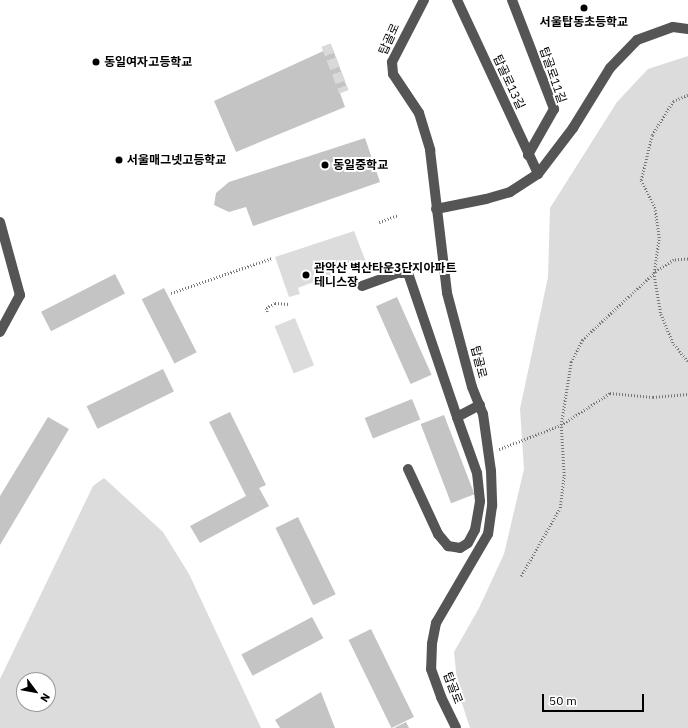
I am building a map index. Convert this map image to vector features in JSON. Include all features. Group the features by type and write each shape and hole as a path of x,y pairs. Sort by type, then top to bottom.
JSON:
{"street":[{"name":"탑골로","path":"424,0 392,62 393,74 419,113 433,166 436,209 447,293 480,405 491,471 492,506 488,534 436,623 432,644 431,669 441,697 456,728"},
{"name":"탑골로13길","path":"457,0 538,174"},
{"name":"탑골로11길","path":"512,0 554,109 528,155"},
{"path":"436,209 486,199 510,192 538,174 573,128 610,68 637,40 673,27 688,28"},
{"path":"0,222 20,295 0,332"},
{"path":"362,286 397,273 408,273 477,473 480,501 475,530 468,543 460,548 448,546 438,534 408,469"},
{"path":"457,417 480,405"}],"path":[{"path":"688,95 673,101 652,135 641,180 655,208 659,238 654,273 661,314 674,344 688,361"},
{"path":"379,222 398,215"},
{"path":"171,293 272,258"},
{"path":"521,576 560,508 564,476 561,425 571,362 582,340 654,273 674,260 688,258"},
{"path":"267,312 266,308 275,303 288,304"},
{"path":"496,450 561,425 610,394 653,397 688,394"}],"shaded area":[{"path":"688,56 688,728 470,728 458,691 454,652 479,608 504,554 524,469 520,409 548,277 550,208 617,102 648,69"},
{"name":"관악산 벽산타운3단지아파트 테니스장","path":"354,231 366,262 298,288 300,294 289,297 275,257"},
{"path":"295,318 314,365 294,374 275,326"},
{"path":"104,478 163,532 189,574 261,728 0,728 0,679 93,486"}],"building":[{"path":"332,47 348,90 340,93 345,107 236,152 214,101"},
{"name":"동일중학교","path":"365,138 380,182 253,226 246,207 229,212 214,205 216,193 229,182"},
{"path":"115,274 125,294 51,331 41,312"},
{"path":"164,288 197,352 174,364 142,299"},
{"path":"397,297 432,375 411,384 376,306"},
{"path":"163,369 174,391 98,429 87,406"},
{"path":"412,399 420,419 373,439 365,418"},
{"path":"230,412 266,485 259,488 269,506 200,543 190,526 246,496 209,422"},
{"path":"444,415 474,494 451,503 421,424"},
{"path":"48,417 69,429 0,545 0,496"},
{"path":"298,517 336,594 313,605 276,528"},
{"path":"312,617 323,638 253,676 241,655"},
{"path":"371,629 414,717 391,728 349,640"},
{"path":"321,692 335,728 280,728 275,720"},
{"path":"406,722 409,728 394,728"}],"tunnel":[{"path":"326,45 344,92"}],"place":[{"name":"서울탑동초등학교","path":"584,8"},
{"name":"동일여자고등학교","path":"96,62"},
{"name":"서울매그넷고등학교","path":"119,160"},
{"name":"동일중학교","path":"325,165"},
{"name":"관악산 벽산타운3단지아파트 테니스장","path":"306,275"}]}
